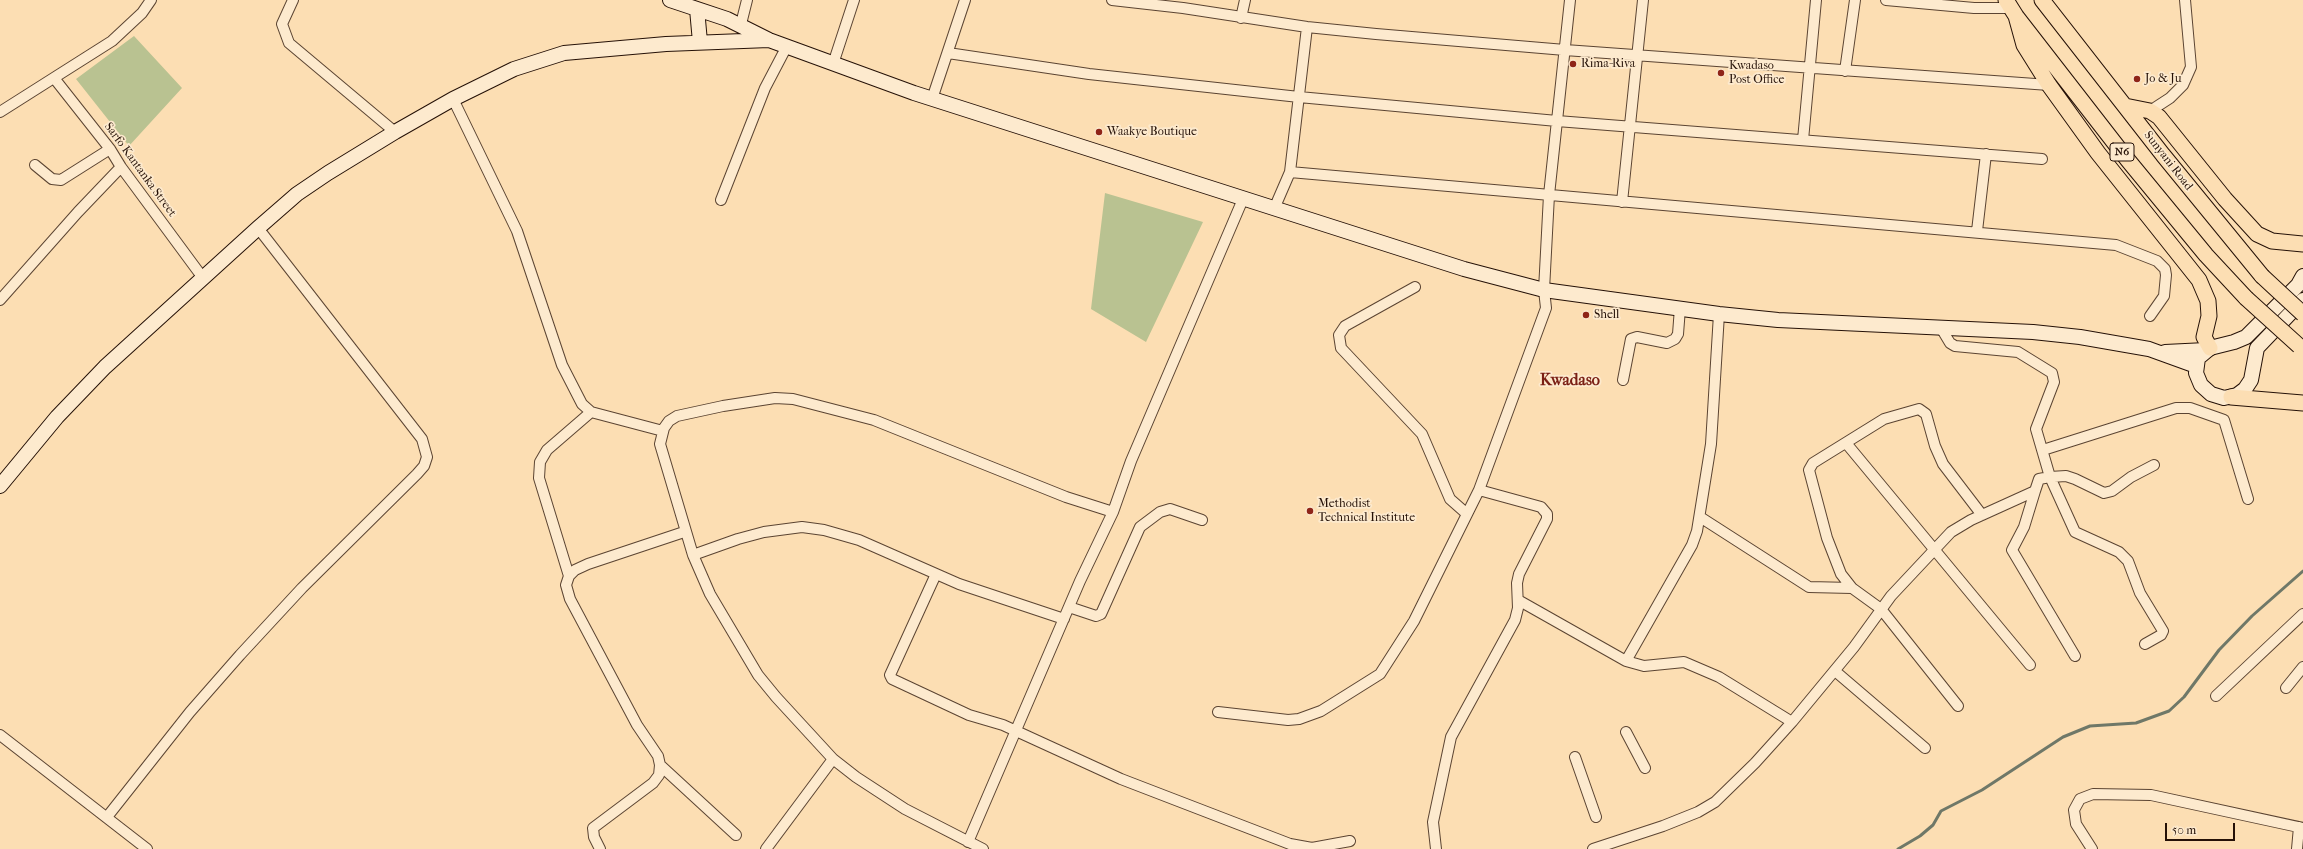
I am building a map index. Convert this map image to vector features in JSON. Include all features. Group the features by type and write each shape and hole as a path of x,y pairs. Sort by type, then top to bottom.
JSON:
{"main road":[{"name":"Sunyani Road","path":"2042,0 2167,160 2262,276 2303,314"},
{"path":"2011,8 2024,45 2049,85 2098,153 2199,280 2208,301 2209,316 2204,338 2208,349"},
{"name":"N6","path":"2011,8 2137,171 2206,255 2246,298 2301,348"},
{"path":"2125,106 2150,111 2167,126 2225,199 2257,234 2272,241 2303,244"},
{"path":"2231,397 2303,403"}],"street":[{"path":"0,112 112,41 142,13 151,0"},
{"path":"293,0 282,24 289,43 395,132"},
{"path":"670,0 741,24 769,40 932,99 1464,269 1544,290 1718,314 1785,320 2033,332 2094,340 2160,352 2196,366"},
{"path":"741,24 747,0"},
{"path":"833,64 854,0"},
{"path":"932,99 965,0"},
{"path":"1112,0 1160,2 1241,18 1307,27 1565,50 2049,85"},
{"path":"1241,18 1245,0"},
{"path":"1218,712 1288,720 1299,719 1321,710 1380,674 1414,621 1479,490 1546,308 1544,290 1549,195 1570,0"},
{"path":"1622,202 1643,0"},
{"path":"1803,140 1816,0"},
{"path":"1845,70 1855,0"},
{"path":"1886,0 1974,8 2011,8"},
{"path":"2150,111 2175,94 2183,85 2190,72 2191,67 2185,0"},
{"path":"697,9 700,42"},
{"path":"1274,209 1290,172 1307,27"},
{"path":"0,486 57,417 105,367 258,228 297,194 395,132 453,99 514,69 564,53 700,42 769,40"},
{"path":"721,200 765,88 787,46"},
{"path":"948,53 1089,74 1299,97 1557,121 2042,159"},
{"name":"Sarfo Kantanka Street","path":"54,78 110,149 121,167 204,278"},
{"path":"453,99 517,231 562,365 582,404 591,412 663,431"},
{"path":"35,165 52,179 61,180 110,149"},
{"path":"1977,232 1986,154"},
{"path":"0,300 78,212 121,167"},
{"path":"1290,172 2116,245 2157,261 2164,269 2166,282 2162,300 2150,316"},
{"path":"968,842 1069,606 1113,512 1128,468 1243,199"},
{"path":"107,817 190,712 240,655 302,588 417,474 424,466 427,457 422,439 258,228"},
{"path":"2160,352 2208,349 2246,337 2298,285 2303,276"},
{"path":"1415,287 1345,326 1339,335 1341,348 1422,434 1450,499 1467,514"},
{"path":"2208,349 2198,358 2196,366 2198,379 2206,390 2218,397 2231,397 2241,392 2248,386 2257,348 2303,300"},
{"path":"1623,380 1631,339 1637,337 1667,343 1675,339 1678,334 1680,308"},
{"path":"1626,661 1692,545 1700,517 1711,444 1718,314"},
{"path":"1941,328 1950,343 1955,346 2018,352 2050,371 2054,377 2054,382 2036,428 2050,477 2075,532 2119,552 2128,561 2140,593 2162,631 2161,635 2145,644"},
{"path":"983,849 885,797 834,759 776,697 758,675 710,594 684,532 660,444 663,431 669,421 677,416 775,398 793,400 874,420 1066,497 1113,512"},
{"path":"2043,450 2176,408 2190,408 2224,420 2248,499"},
{"path":"1958,706 1881,609 1852,588 1837,565 1809,470 1813,463 1884,419 1919,410 1926,414 1935,446 1943,464 1982,515"},
{"path":"569,576 539,478 540,462 548,450 591,412"},
{"path":"1846,443 1935,548 2030,665"},
{"path":"2075,656 2012,550 2024,527 2039,478 2066,476 2104,493 2112,491 2130,477 2154,465"},
{"path":"1436,849 1433,822 1451,737 1515,620 1518,600 1517,583 1519,574 1547,519 1547,514 1541,507 1479,490"},
{"path":"1594,849 1663,826 1698,812 1725,793 1792,722 1835,671 1881,609 1951,532 1982,515 2035,491"},
{"path":"1069,606 1096,616 1101,614 1140,527 1160,512 1170,509 1202,520"},
{"path":"1700,517 1808,587 1852,588"},
{"path":"693,555 738,539 764,532 802,527 824,530 859,540 959,584 1064,619"},
{"path":"600,849 594,838 593,828 653,783 659,775 660,765 658,756 637,725 570,599 566,585 569,576 575,570 588,564 684,532"},
{"path":"936,574 890,675 891,678 969,716 1003,725 1015,732 1121,779 1290,844 1312,848 1350,841"},
{"path":"1518,600 1626,661 1644,666 1684,662 1719,677 1792,722"},
{"path":"2216,696 2303,614"},
{"path":"2286,688 2303,667"},
{"path":"1835,671 1925,748"},
{"path":"1626,732 1646,768"},
{"path":"0,735 147,849"},
{"path":"1575,756 1596,816"},
{"path":"766,849 834,759"},
{"path":"660,765 736,835"},
{"path":"2092,849 2076,824 2074,810 2080,800 2092,794 2151,795 2301,828 2297,849"}],"green space":[{"path":"134,36 182,88 129,146 76,79"},
{"path":"1105,193 1203,222 1146,342 1091,309"}],"waterway":[{"path":"1898,849 1920,836 1933,825 1941,811 1982,790 2063,737 2090,726 2136,723 2169,711 2184,697 2219,650 2252,616 2303,571"}],"place":[{"name":"Rima-Riva","path":"1573,64"},
{"name":"Kwadaso Post Office","path":"1721,73"},
{"name":"Jo & Ju","path":"2137,79"},
{"name":"Waakye Boutique","path":"1099,132"},
{"name":"Shell","path":"1586,315"},
{"name":"Methodist Technical Institute","path":"1310,511"}],"district":[{"name":"Kwadaso","path":"1570,381"}]}
